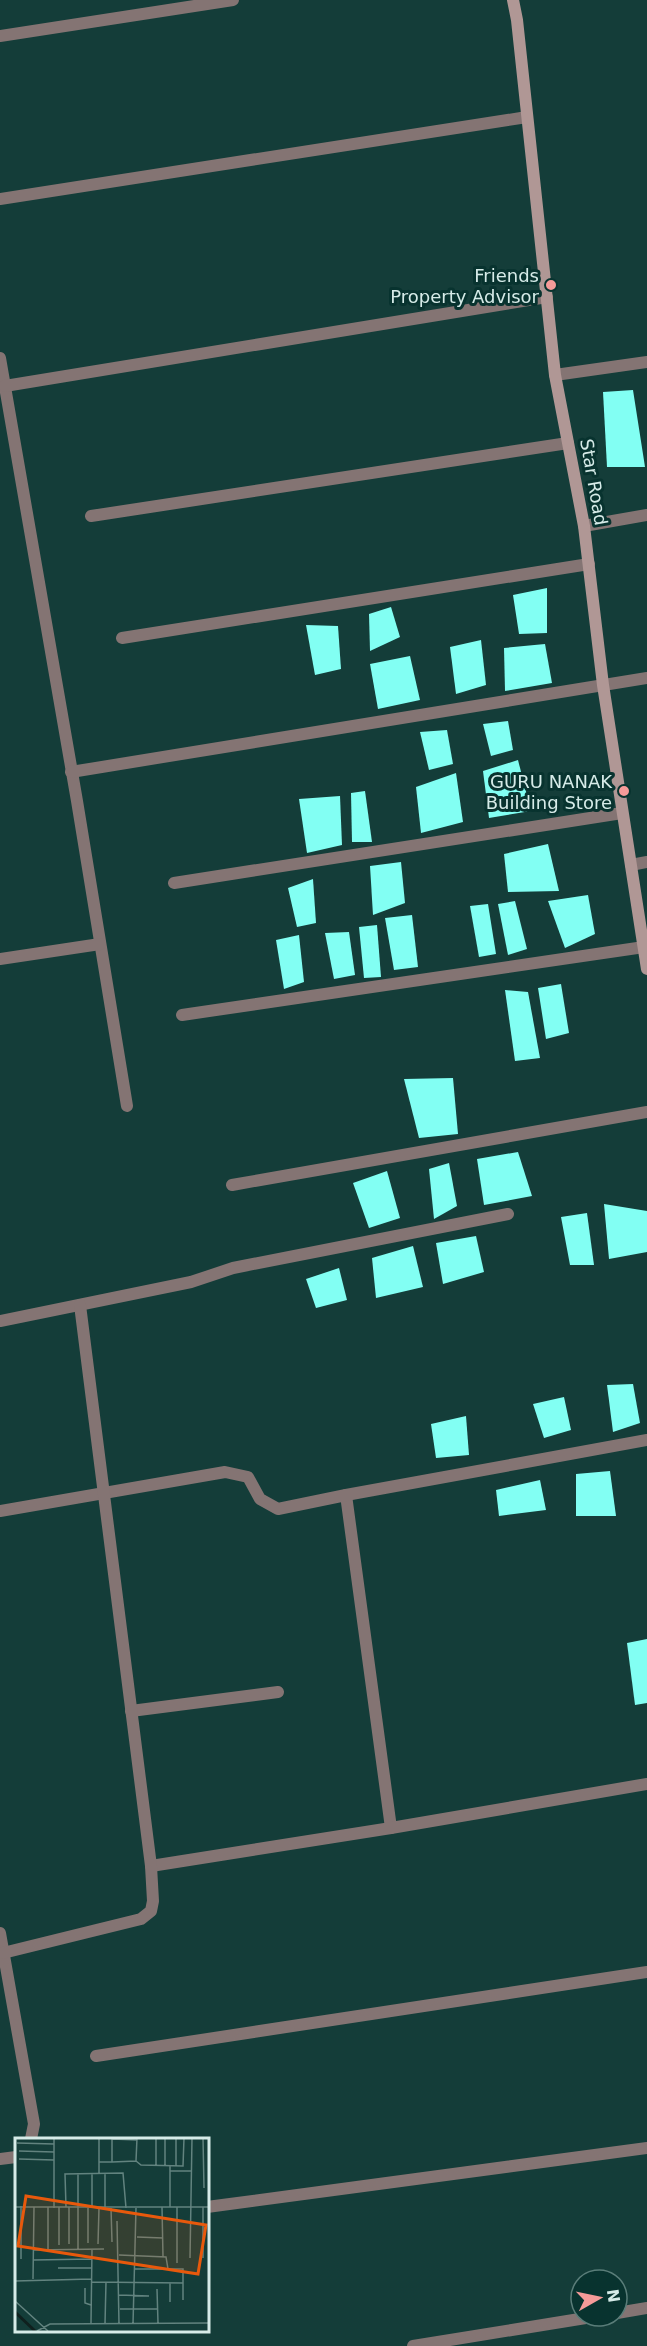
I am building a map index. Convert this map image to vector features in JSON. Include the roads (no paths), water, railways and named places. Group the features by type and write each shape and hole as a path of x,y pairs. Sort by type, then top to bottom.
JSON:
{"street":[{"path":"0,36 233,0"},
{"name":"Star Road","path":"513,0 555,375 584,526 603,685 647,969"},
{"path":"0,199 527,117"},
{"path":"5,386 547,297"},
{"path":"0,358 127,1106"},
{"path":"555,375 647,362"},
{"path":"92,516 568,443"},
{"path":"584,526 647,515"},
{"path":"122,638 589,564"},
{"path":"72,772 647,678"},
{"path":"174,883 622,813"},
{"path":"631,865 647,862"},
{"path":"0,959 100,944"},
{"path":"182,1015 644,947"},
{"path":"232,1185 647,1112"},
{"path":"0,1321 191,1282 233,1268 508,1214"},
{"path":"3,1953 141,1919 151,1911 153,1901 151,1866 80,1305"},
{"path":"0,1511 225,1472 248,1477 260,1499 279,1509 647,1440"},
{"path":"346,1495 391,1828"},
{"path":"131,1711 278,1692"},
{"path":"151,1866 647,1784"},
{"path":"0,1933 34,2124 31,2138"},
{"path":"96,2056 647,1972"},
{"path":"208,2207 647,2148"},
{"path":"0,2159 15,2157"},
{"path":"629,2311 647,2308"},
{"path":"413,2346 569,2321"}],"place":[{"name":"Friends Property Advisor","path":"551,285"},
{"name":"GURU NANAK Building Store","path":"624,791"}]}
